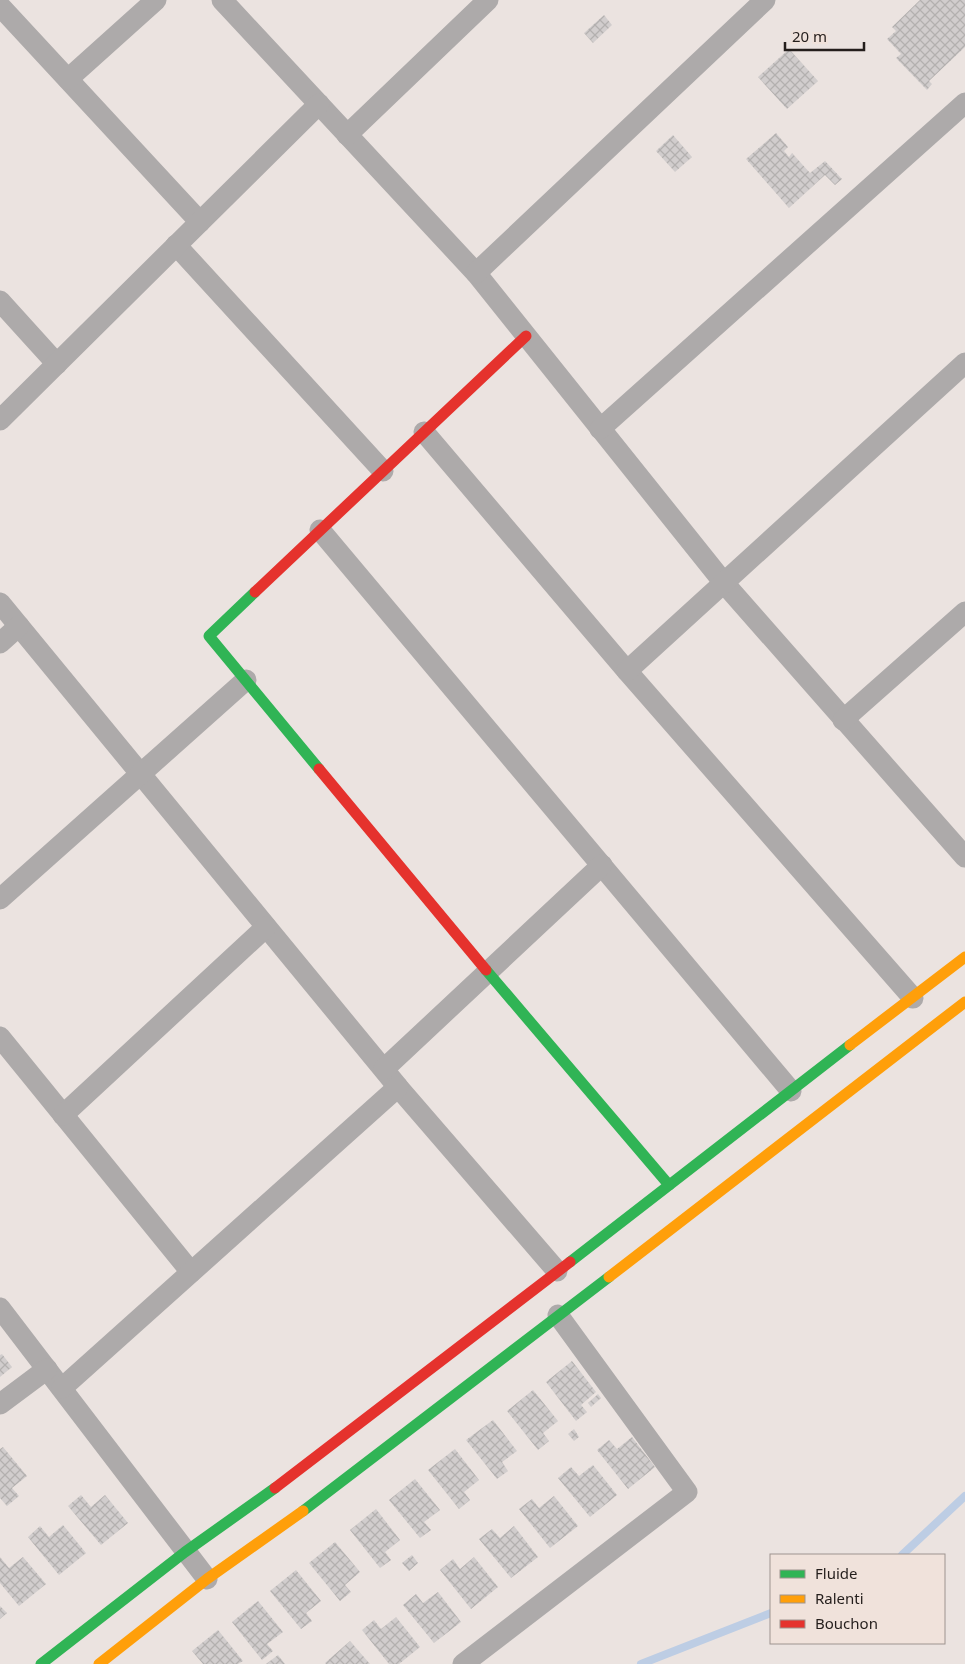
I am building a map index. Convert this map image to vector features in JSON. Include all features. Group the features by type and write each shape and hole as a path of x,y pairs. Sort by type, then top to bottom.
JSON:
{"street":[{"path":"68,79 156,0"},
{"path":"222,0 476,274 724,583 965,857"},
{"path":"347,135 488,0"},
{"path":"476,274 765,0"},
{"path":"0,6 200,222"},
{"path":"600,429 965,103"},
{"path":"0,420 319,104"},
{"path":"176,245 383,471"},
{"path":"0,301 56,364"},
{"path":"526,336 209,636 488,972 669,1185"},
{"path":"628,671 965,363"},
{"path":"424,432 628,671 913,998"},
{"path":"320,530 791,1091"},
{"path":"0,603 398,1087 557,1271"},
{"path":"843,720 965,612"},
{"path":"0,643 19,626"},
{"path":"0,899 246,680"},
{"path":"384,1069 602,865"},
{"path":"63,1115 266,927"},
{"path":"41,1664 185,1552 307,1465 965,957"},
{"path":"99,1664 208,1579 329,1493 965,1002"},
{"path":"0,1038 191,1272"},
{"path":"62,1388 398,1087"},
{"path":"0,1308 185,1552 208,1579"},
{"path":"463,1664 687,1492 558,1315"},
{"path":"0,1404 47,1369"}],"building":[{"path":"920,0 965,0 965,47 929,81 932,84 927,90 896,58 901,54 887,39 896,31 892,27"},
{"path":"604,15 612,25 593,43 584,33"},
{"path":"789,49 818,81 787,109 758,77"},
{"path":"776,133 788,147 784,151 789,157 792,153 810,173 825,161 842,179 835,185 825,175 789,208 746,159"},
{"path":"673,135 692,157 675,172 656,151"},
{"path":"2,1354 12,1367 0,1377 0,1355"},
{"path":"572,1361 596,1392 581,1405 587,1412 576,1421 546,1382"},
{"path":"533,1390 558,1421 543,1433 549,1441 538,1450 507,1411"},
{"path":"598,1394 601,1398 591,1407 588,1403"},
{"path":"493,1420 517,1451 502,1462 508,1471 497,1479 466,1440"},
{"path":"574,1429 579,1437 574,1441 568,1434"},
{"path":"632,1437 655,1467 628,1489 597,1450 609,1440 617,1449"},
{"path":"3,1447 27,1476 12,1488 19,1496 7,1506 0,1498 0,1449"},
{"path":"455,1449 479,1480 464,1492 470,1500 459,1509 428,1470"},
{"path":"593,1465 617,1495 590,1517 558,1478 571,1467 579,1476"},
{"path":"415,1479 440,1510 424,1522 431,1530 420,1538 389,1500"},
{"path":"81,1495 91,1507 105,1495 128,1523 101,1545 68,1506"},
{"path":"554,1496 578,1526 550,1548 519,1509 532,1499 539,1508"},
{"path":"376,1509 400,1540 385,1552 391,1560 380,1568 350,1530"},
{"path":"63,1525 86,1553 59,1575 28,1537 40,1526 49,1537"},
{"path":"514,1526 538,1557 511,1578 479,1539 492,1529 500,1538"},
{"path":"335,1542 360,1572 345,1585 351,1592 340,1601 309,1563"},
{"path":"412,1555 418,1563 409,1571 402,1563"},
{"path":"0,1557 9,1568 23,1557 46,1584 19,1606 0,1583"},
{"path":"474,1557 498,1587 471,1609 440,1570 453,1559 460,1569"},
{"path":"296,1570 321,1601 306,1613 312,1621 301,1629 270,1591"},
{"path":"438,1592 461,1622 434,1643 403,1605 416,1594 423,1603"},
{"path":"258,1601 283,1632 267,1644 273,1651 262,1660 232,1622"},
{"path":"0,1606 7,1613 0,1619"},
{"path":"396,1617 420,1647 399,1664 389,1664 362,1630 374,1620 381,1629"},
{"path":"218,1630 243,1661 238,1664 203,1664 192,1651"},
{"path":"350,1641 370,1664 325,1663"},
{"path":"278,1655 285,1664 266,1664"}],"waterway":[{"path":"903,1554 965,1496"},
{"path":"641,1664 770,1613"}],"traffic: fast":[{"path":"255,592 209,636 319,769"},
{"path":"486,970 669,1185"},
{"path":"570,1262 850,1045"},
{"path":"303,1511 609,1277"},
{"path":"41,1664 185,1552 275,1488"}],"traffic: slow":[{"path":"850,1045 965,957"},
{"path":"609,1277 965,1002"},
{"path":"99,1664 207,1579 303,1511"}],"traffic: jam":[{"path":"255,592 526,336"},
{"path":"319,769 486,970"},
{"path":"275,1488 570,1262"}]}
